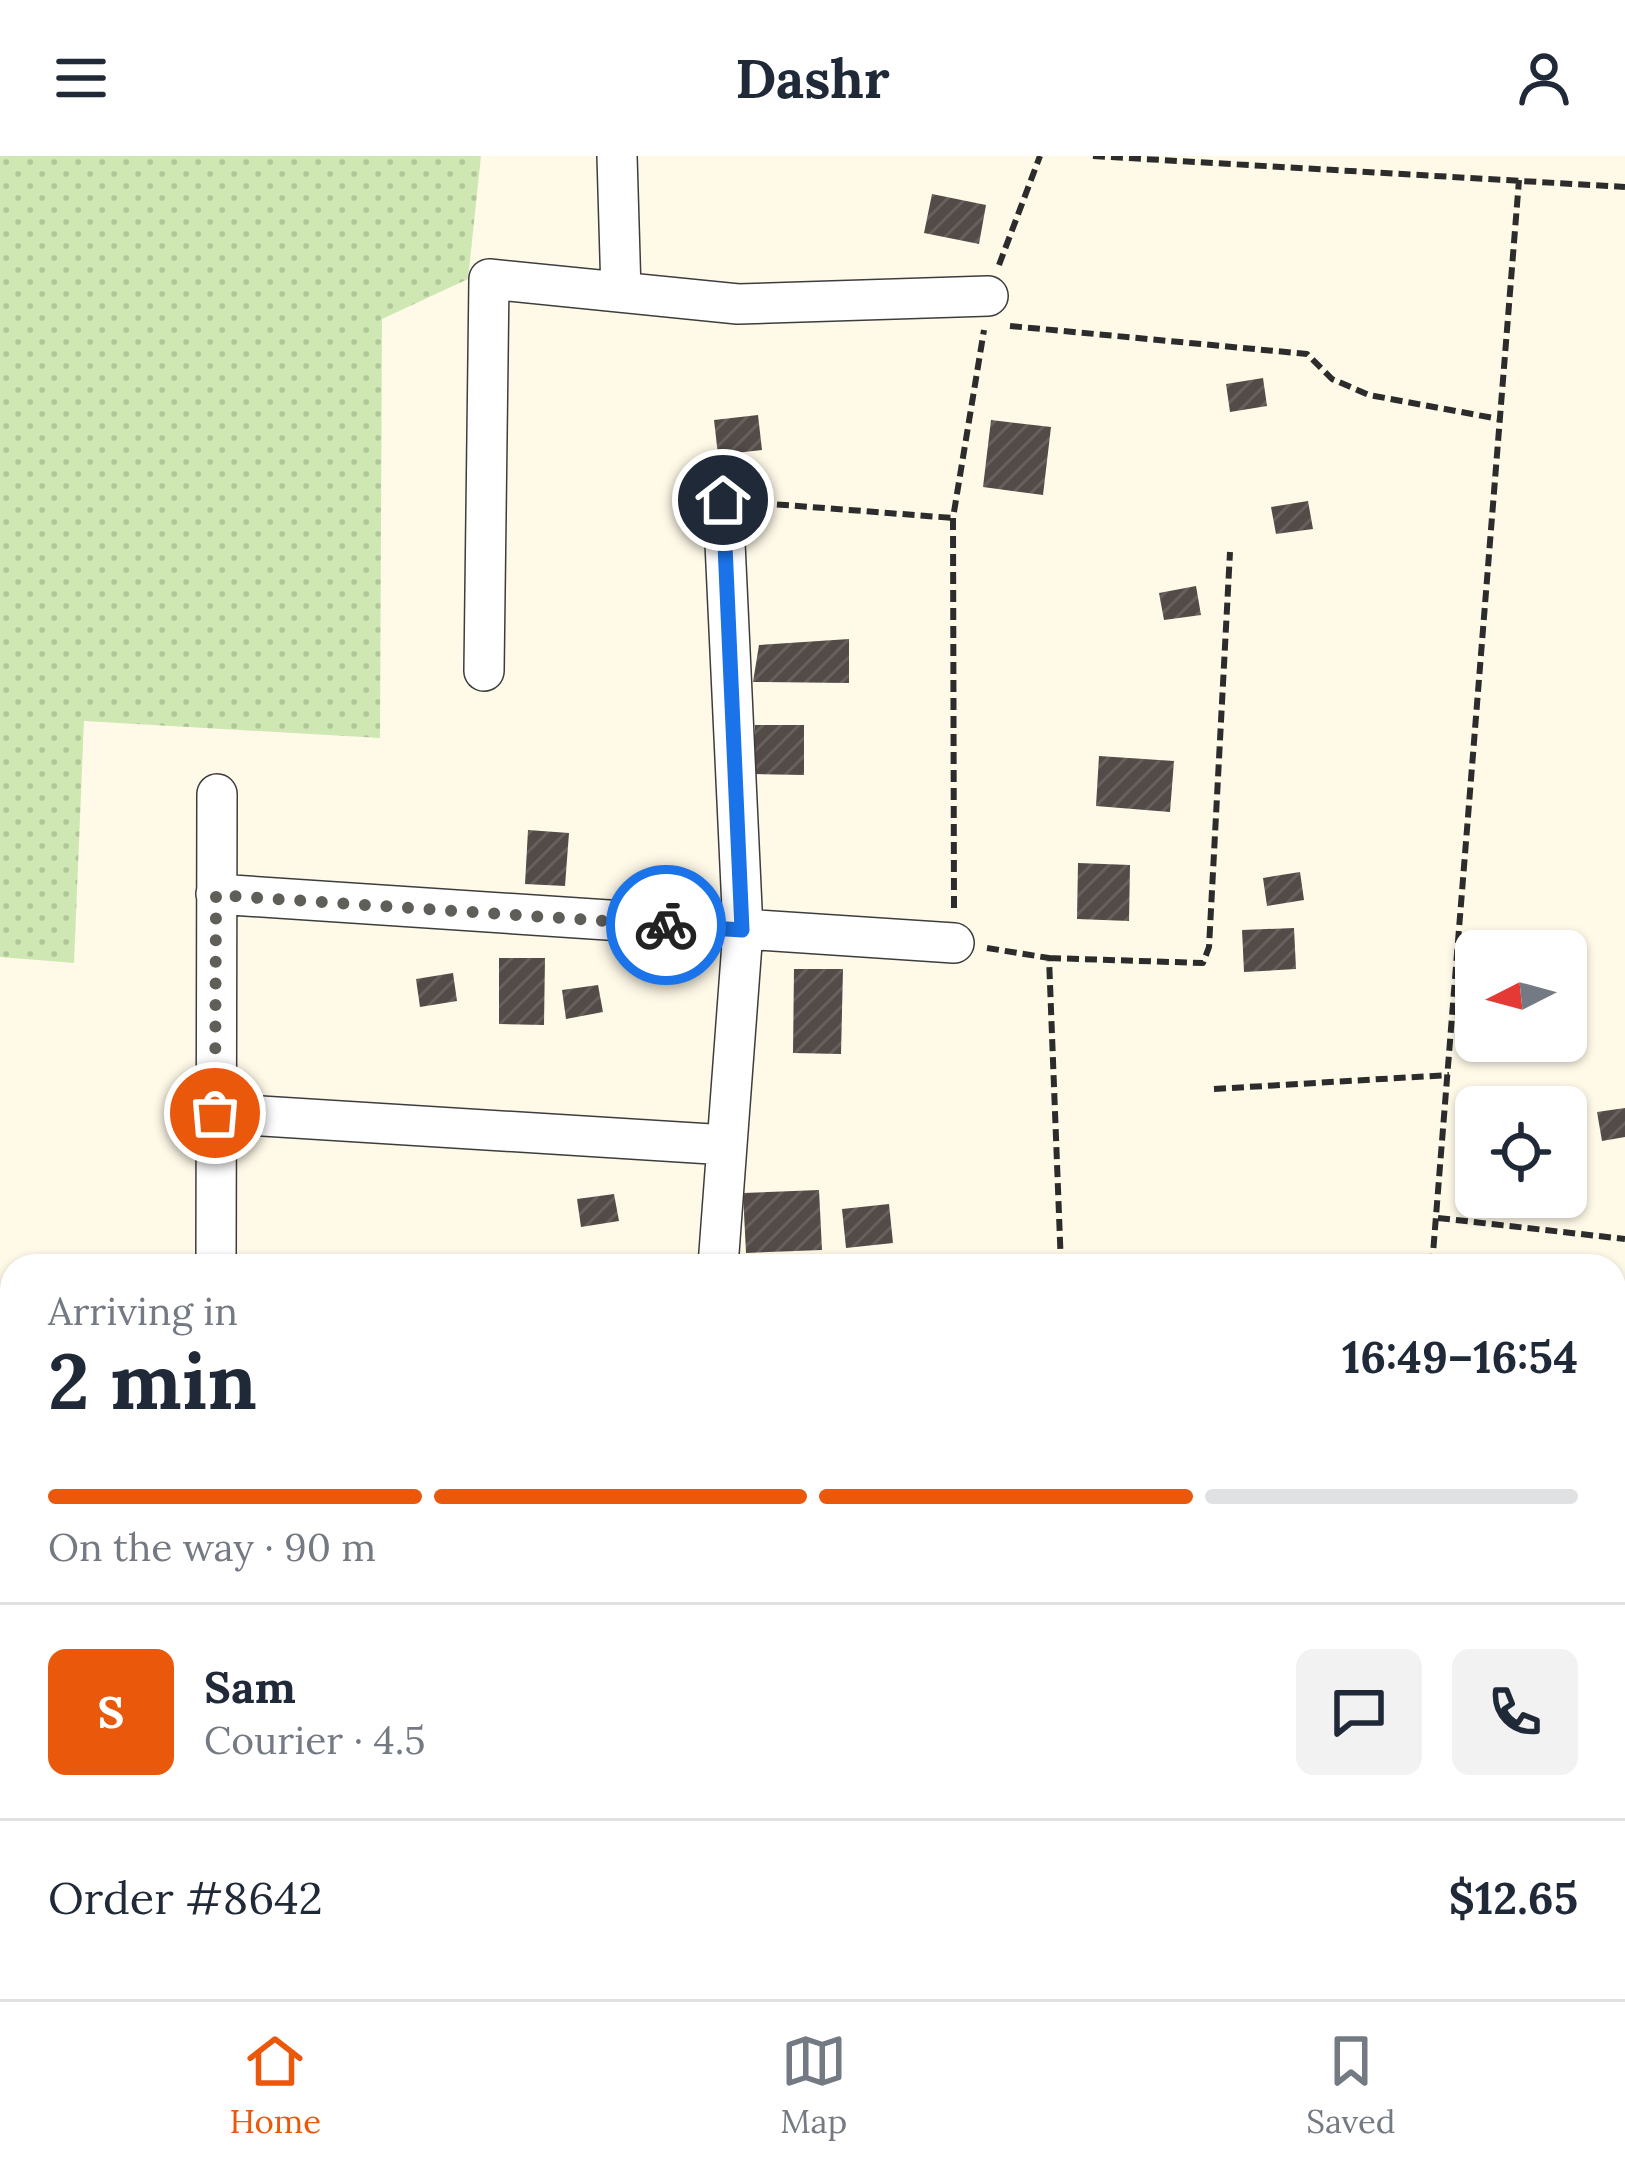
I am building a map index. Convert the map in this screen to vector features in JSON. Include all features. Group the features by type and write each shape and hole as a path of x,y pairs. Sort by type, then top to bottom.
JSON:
{"street":[{"path":"616,156 621,292"},
{"path":"484,671 489,279 738,304 986,310"},
{"path":"719,1254 742,930 723,500"},
{"path":"216,1254 217,794"},
{"path":"216,895 955,943"},
{"path":"215,1113 727,1145"}],"path":[{"path":"1040,156 986,310 953,518 955,943 1049,958 1203,963 1209,947 1230,552"},
{"path":"1093,156 1625,187"},
{"path":"1365,156 1365,172"},
{"path":"1434,1254 1519,180"},
{"path":"986,310 1306,355 1332,379 1369,395 1499,419"},
{"path":"723,500 953,518"},
{"path":"1049,958 1060,1254"},
{"path":"1214,1089 1449,1075"},
{"path":"1438,1218 1625,1239"}],"green space":[{"path":"0,156 481,156 468,279 382,319 380,738 84,721 74,963 0,957"}],"building":[{"path":"932,194 986,205 979,244 924,233"},
{"path":"1263,378 1267,406 1230,412 1226,384"},
{"path":"758,415 762,450 718,455 714,420"},
{"path":"991,420 1051,427 1043,495 983,487"},
{"path":"1308,501 1313,529 1276,534 1271,507"},
{"path":"1196,586 1201,615 1164,620 1159,593"},
{"path":"849,639 849,683 753,682 759,645"},
{"path":"755,725 804,725 804,775 754,774"},
{"path":"1099,756 1174,761 1170,812 1096,806"},
{"path":"528,830 569,833 565,886 525,884"},
{"path":"1078,863 1130,865 1129,921 1077,919"},
{"path":"1300,872 1304,900 1267,906 1263,878"},
{"path":"1294,928 1296,969 1244,972 1242,930"},
{"path":"499,958 545,958 544,1025 499,1024"},
{"path":"794,969 843,969 841,1054 793,1053"},
{"path":"453,973 457,1001 420,1007 416,979"},
{"path":"598,985 603,1012 566,1019 562,990"},
{"path":"1625,1108 1625,1137 1602,1141 1597,1112"},
{"path":"819,1190 822,1250 746,1253 743,1193"},
{"path":"614,1194 619,1221 581,1227 577,1199"},
{"path":"889,1204 893,1243 846,1248 842,1209"}],"way so far":[{"path":"215,1113 216,895 666,925"}],"route":[{"path":"666,925 742,930 723,500"}]}
